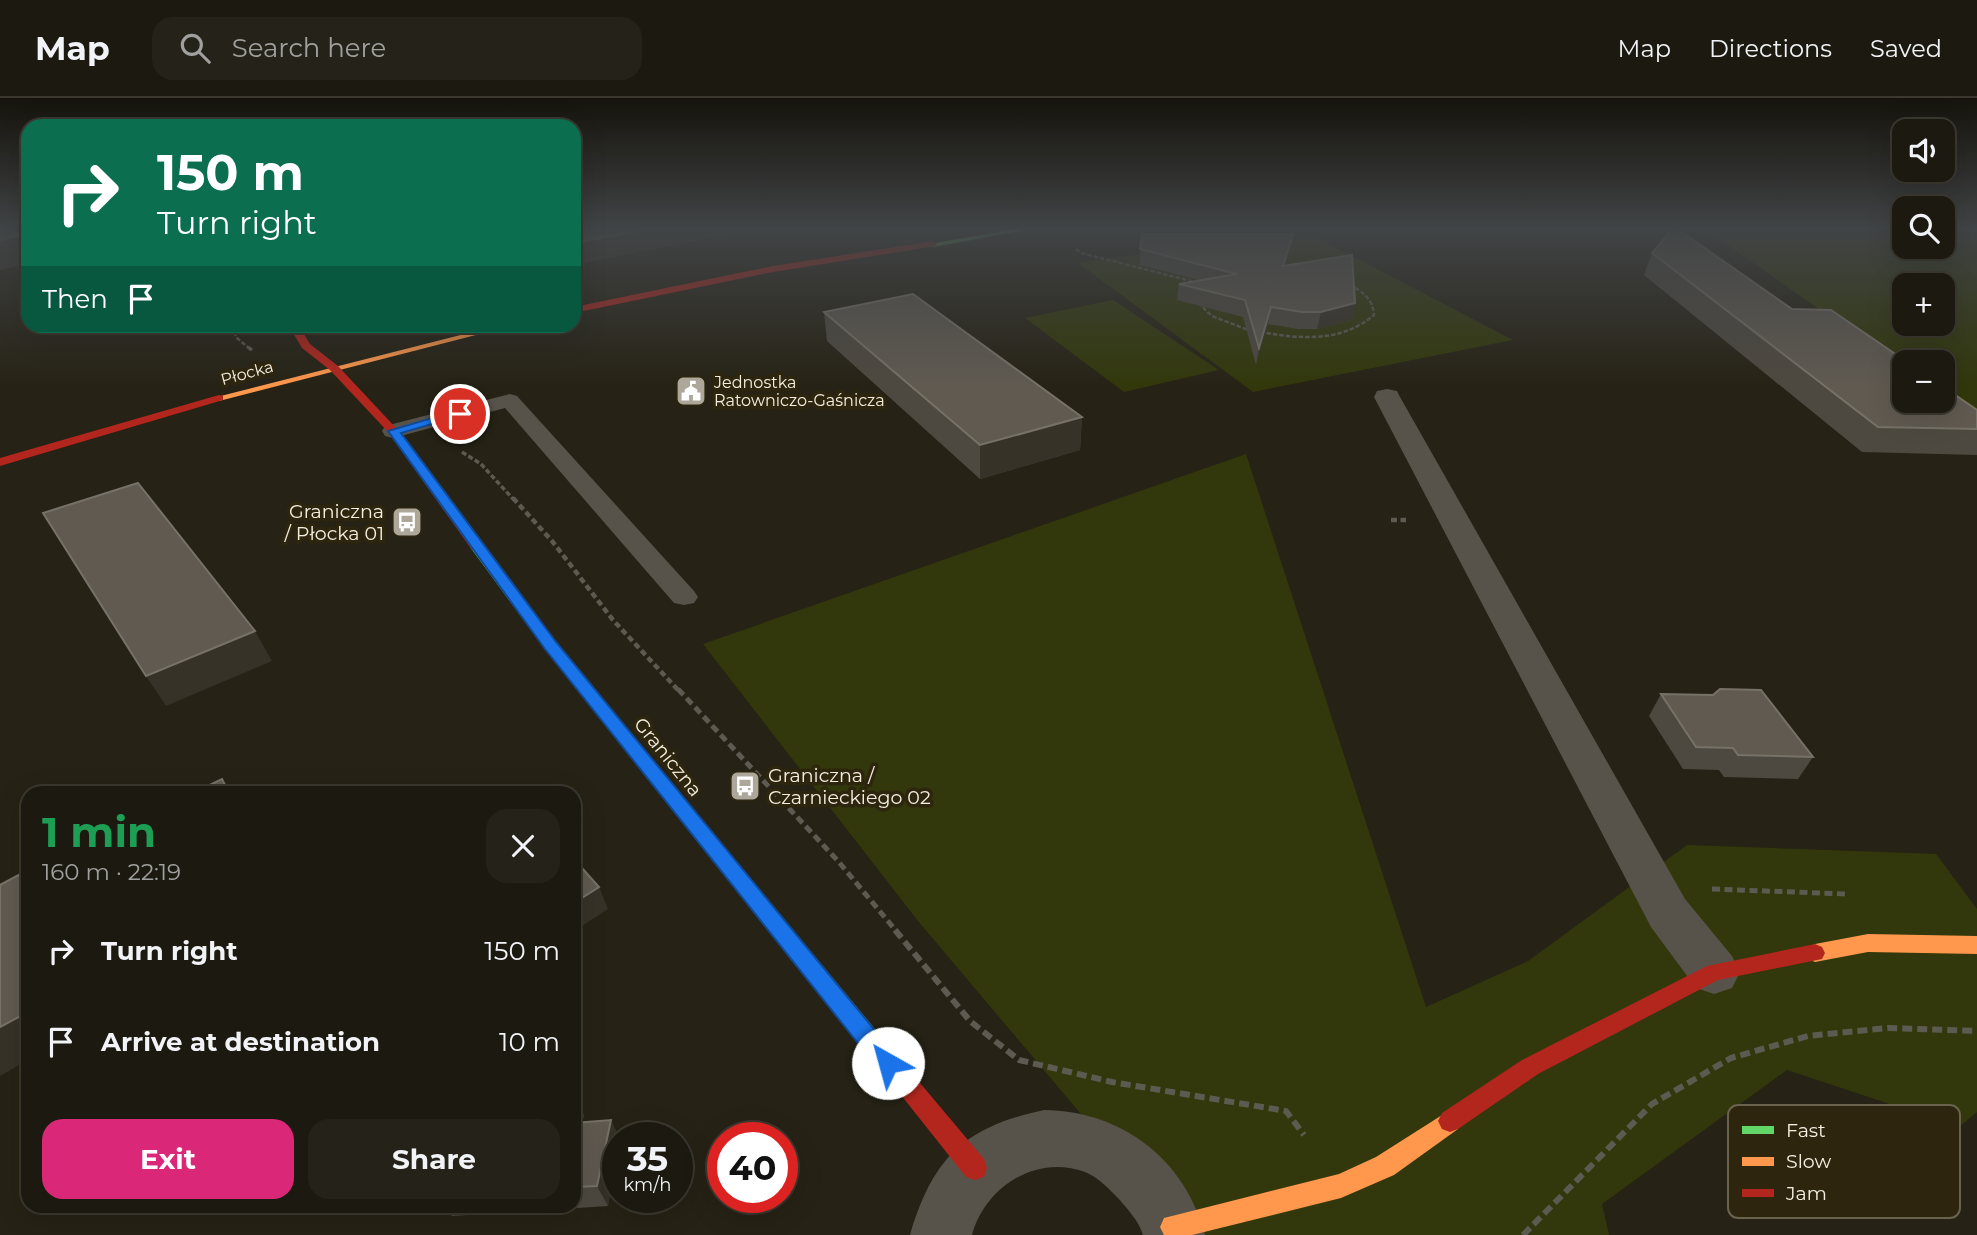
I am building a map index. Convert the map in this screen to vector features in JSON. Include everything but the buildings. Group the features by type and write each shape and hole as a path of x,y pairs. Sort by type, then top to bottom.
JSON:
{"street":[{"path":"581,309 714,281"},
{"name":"Graniczna","path":"298,333 306,346 334,368 393,431 550,646 975,1168"},
{"name":"Płocka","path":"0,462 334,368 477,333"},
{"path":"1387,397 1668,913 1714,972"},
{"path":"941,1235 943,1220 961,1184 975,1168 989,1158 1023,1141 1058,1138 1095,1146 1127,1164 1155,1193 1174,1231 1341,1186 1385,1166 1530,1067 1714,972 1868,943 1977,945"}],"lane":[{"path":"393,431 510,400 684,597"}],"path":[{"path":"1191,281 1202,284"},
{"path":"1196,299 1201,308 1212,316 1247,330 1317,336 1355,329 1374,315 1375,307 1370,298 1345,283"},
{"path":"234,333 254,352"},
{"path":"430,421 464,454 481,464 552,541 612,620 838,861 970,1021 1019,1060 1112,1082 1286,1111 1341,1186"},
{"path":"1709,889 1854,894"},
{"path":"1523,1235 1652,1104 1731,1058 1808,1037 1888,1028 1977,1031"}],"green space":[{"path":"1102,281 1400,281 1513,340 1253,392"},
{"path":"1779,281 1892,281 1892,336 1955,336 1955,281 1977,281 1977,420 1955,404 1955,350 1892,350 1892,361"},
{"path":"1113,300 1219,370 1124,392 1025,318"},
{"path":"1246,454 1426,1007 1528,961 1687,845 1936,854 1977,909 1977,1112 1960,1126 1960,1105 1893,1105 1787,1070 1739,1105 1728,1105 1728,1113 1602,1204 1609,1235 1183,1235 918,921 703,644"}],"traffic: fast":[{"path":"477,547 550,646 886,1059"}],"traffic: slow":[{"path":"219,398 478,333"},
{"path":"1815,953 1868,943 1977,945"},
{"path":"1173,1227 1341,1186 1385,1166 1450,1121"}],"traffic: jam":[{"path":"581,309 714,281"},
{"path":"298,333 306,346 334,368 393,431 477,547"},
{"path":"0,462 219,398"},
{"path":"1450,1121 1530,1067 1714,972 1815,953"},
{"path":"886,1059 975,1168"}],"place":[{"name":"Jednostka Ratowniczo-Gaśnicza","path":"691,391"},
{"name":"Graniczna / Płocka 01","path":"407,522"},
{"name":"Graniczna / Czarnieckiego 02","path":"745,786"}],"route":[{"path":"460,414 393,431 550,646 888,1063"}]}
